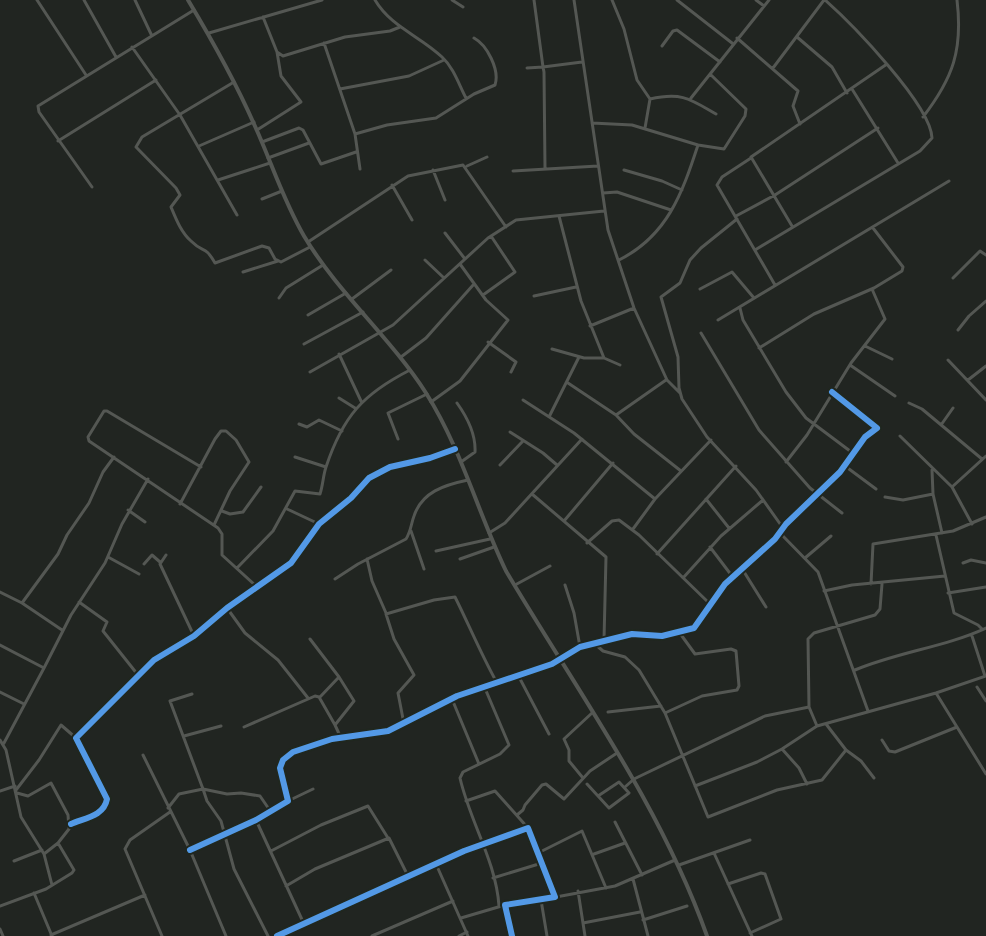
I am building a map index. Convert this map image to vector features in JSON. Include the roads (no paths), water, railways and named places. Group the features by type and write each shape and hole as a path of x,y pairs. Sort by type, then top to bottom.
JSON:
{"main road":[{"path":"188,0 209,33 234,81 282,191 310,247 401,357 427,394 455,449 494,547 558,659 634,779 679,865 707,936"}],"street":[{"path":"37,0 86,75"},
{"path":"84,0 116,57"},
{"path":"135,0 151,34"},
{"path":"209,33 322,0"},
{"path":"375,0 389,21 444,60 466,98"},
{"path":"452,0 463,7"},
{"path":"534,0 543,67 546,168"},
{"path":"574,0 604,211 634,309 667,380 680,393 711,440 736,466 783,528"},
{"path":"612,0 624,29 637,80 650,99 645,128"},
{"path":"677,0 733,44"},
{"path":"756,0 764,6"},
{"path":"692,98 769,0"},
{"path":"756,250 792,226 920,151 931,142 932,134 887,64 851,24 825,0 773,68"},
{"path":"923,117 937,99 956,59 957,0"},
{"path":"92,187 58,141 39,112 38,106 194,9"},
{"path":"257,130 301,102 281,76 277,52 263,17"},
{"path":"277,52 287,56 359,34 390,31 400,27"},
{"path":"662,46 676,30 720,62"},
{"path":"797,37 832,67 847,93"},
{"path":"355,134 387,125 436,118 496,82 491,56 474,38"},
{"path":"737,38 798,91 793,106 800,124"},
{"path":"324,43 355,134 360,169"},
{"path":"132,47 180,115 237,215"},
{"path":"340,89 417,74 444,60"},
{"path":"526,68 582,62"},
{"path":"775,285 719,191 718,181 887,64"},
{"path":"592,123 619,123 645,128 698,145 724,149 746,112 740,101 710,74"},
{"path":"58,141 156,80"},
{"path":"234,81 142,137 136,147 180,193 171,207 185,235 192,243 210,251 216,263 262,246 269,248 278,261"},
{"path":"852,89 898,163"},
{"path":"650,99 668,96 692,98 716,114"},
{"path":"199,146 254,123"},
{"path":"262,142 299,128 303,130 316,160 322,164 356,152"},
{"path":"680,393 678,357 661,297 680,283 690,260 701,248 736,218 878,128"},
{"path":"218,180 309,143"},
{"path":"619,260 647,244 671,210 682,190 698,145"},
{"path":"308,242 392,185 414,173 467,166 487,157"},
{"path":"751,157 792,226"},
{"path":"467,166 506,227"},
{"path":"513,171 598,166"},
{"path":"433,170 445,200"},
{"path":"624,170 662,181 682,190"},
{"path":"718,320 949,182"},
{"path":"392,185 412,220"},
{"path":"262,199 282,191"},
{"path":"603,193 617,192 671,210"},
{"path":"310,372 339,354 381,333 491,236 506,227 523,219 604,211"},
{"path":"559,216 577,287 604,358"},
{"path":"759,348 829,307 872,289 903,269 873,228"},
{"path":"445,233 465,260"},
{"path":"483,295 515,272 491,236"},
{"path":"243,272 278,261 310,247"},
{"path":"953,278 980,251 986,255"},
{"path":"425,260 444,278"},
{"path":"431,402 460,381 508,320 483,295 460,264"},
{"path":"279,298 286,288 323,265"},
{"path":"352,299 391,270"},
{"path":"700,289 732,272 754,298"},
{"path":"401,357 426,338 474,284"},
{"path":"534,296 577,287"},
{"path":"786,462 814,424 850,365 886,317 872,289"},
{"path":"308,315 346,293"},
{"path":"958,330 969,316 986,301"},
{"path":"740,308 759,348 786,392 814,424 854,454"},
{"path":"590,326 634,309"},
{"path":"304,344 363,312"},
{"path":"700,333 754,423 786,462 818,494 842,513"},
{"path":"489,342 516,362 511,372"},
{"path":"865,346 892,359"},
{"path":"552,349 579,357 604,358 620,365"},
{"path":"339,354 361,401"},
{"path":"550,415 579,357"},
{"path":"948,360 986,400"},
{"path":"850,365 895,396"},
{"path":"968,380 986,366"},
{"path":"237,568 269,536 287,509 296,490 320,494 326,467 354,408 361,401 410,370"},
{"path":"616,414 667,380"},
{"path":"568,383 616,414 634,434 681,471"},
{"path":"288,801 280,775 285,756 322,742 365,733 378,734 484,686 552,664 580,647 632,634 662,636 696,626 709,603 732,576 766,548 846,466 865,436 877,428 832,392"},
{"path":"398,439 388,413 427,394"},
{"path":"339,398 354,408"},
{"path":"523,400 550,415 613,463 655,499"},
{"path":"457,403 466,417 475,444 475,452 460,463"},
{"path":"909,403 922,409 982,459"},
{"path":"941,425 953,408"},
{"path":"201,467 160,444 141,429 105,410 88,439 148,479 180,504 214,525 222,534 222,555 257,588"},
{"path":"299,424 307,427 319,420 342,431"},
{"path":"180,504 215,439 224,430 236,440 249,460 230,490 214,525"},
{"path":"510,432 557,465"},
{"path":"900,436 932,470 952,487 972,524"},
{"path":"488,534 501,527 582,439"},
{"path":"633,530 655,499 711,440"},
{"path":"500,465 523,441"},
{"path":"76,738 161,654 194,636 227,608 291,563 319,524 345,503 374,474 455,449"},
{"path":"952,487 986,456"},
{"path":"22,603 58,554 92,499 103,472 114,457"},
{"path":"295,457 326,467"},
{"path":"564,520 613,463"},
{"path":"657,554 736,466"},
{"path":"846,466 876,489"},
{"path":"932,470 933,495 942,533"},
{"path":"52,885 43,852 21,817 2,741 44,668 62,630 108,557 128,510 148,479"},
{"path":"335,579 367,559 402,542 411,530 416,512 427,495 448,484 468,480"},
{"path":"222,511 230,514 243,512 261,487"},
{"path":"532,494 606,557 604,640"},
{"path":"885,497 903,500 933,495"},
{"path":"706,499 729,528"},
{"path":"683,578 729,528 763,500"},
{"path":"287,509 319,524"},
{"path":"128,510 145,522"},
{"path":"871,584 873,544 892,538 942,533 986,517"},
{"path":"587,543 612,521 619,520 633,530 709,603"},
{"path":"411,530 424,569"},
{"path":"780,532 818,572 868,711"},
{"path":"855,670 928,645 972,636 984,628 954,613 936,534"},
{"path":"805,558 831,536"},
{"path":"436,551 490,539"},
{"path":"460,559 494,547"},
{"path":"710,547 732,576"},
{"path":"144,564 152,555 160,562 194,636"},
{"path":"160,562 166,555"},
{"path":"108,557 139,574"},
{"path":"367,559 372,581 394,639 414,675 398,693 404,724"},
{"path":"963,563 970,560 986,563"},
{"path":"514,585 550,566"},
{"path":"741,567 766,607"},
{"path":"824,591 945,576"},
{"path":"817,726 809,707 808,639 814,633 875,615 880,609 882,584"},
{"path":"565,585 574,613 580,647"},
{"path":"948,592 986,586"},
{"path":"0,591 62,630"},
{"path":"386,614 434,600 455,597 480,655 496,682"},
{"path":"79,603 107,622 103,631 138,676"},
{"path":"227,608 254,640 278,660 308,698"},
{"path":"665,713 702,696 737,690 739,686 736,651 731,649 695,654 678,632"},
{"path":"695,786 741,770 782,749 817,726 936,693 985,676 972,636"},
{"path":"310,639 319,647 354,701 334,725"},
{"path":"595,643 603,651 617,654 631,661 661,706 706,816 710,818 777,790 822,780 846,750"},
{"path":"0,645 44,668"},
{"path":"518,675 549,734"},
{"path":"244,727 308,698 319,697 339,677"},
{"path":"484,686 509,746 500,754 478,764 460,776 466,801 484,844 499,906"},
{"path":"977,687 986,701"},
{"path":"0,692 24,704"},
{"path":"192,693 170,701 203,789 225,834 234,869 268,936"},
{"path":"936,693 986,774"},
{"path":"319,697 341,738"},
{"path":"452,699 478,764"},
{"path":"608,712 661,706"},
{"path":"625,787 634,779 765,716 783,710 809,707"},
{"path":"583,778 569,761 569,750 564,740 592,713"},
{"path":"14,861 43,852 58,843 71,824 99,813 104,809 107,799 76,738 61,724 39,760 16,790"},
{"path":"826,724 846,750 861,761 874,778"},
{"path":"184,736 220,726"},
{"path":"882,740 889,751 895,752 957,727"},
{"path":"782,749 799,768 807,784"},
{"path":"517,815 542,785 546,784 564,799 576,789 583,778 617,753"},
{"path":"143,755 190,850 226,936"},
{"path":"587,784 598,796 612,808 629,794 618,782 598,796"},
{"path":"0,791 16,790 28,796 51,783 71,824"},
{"path":"162,936 126,845 169,810 179,794 203,789 227,795 241,792 262,796 271,812"},
{"path":"190,850 256,820 314,789"},
{"path":"466,801 495,791 528,828 555,897"},
{"path":"271,851 321,825 368,806 408,876"},
{"path":"256,820 304,924"},
{"path":"615,822 642,875"},
{"path":"277,936 408,876 528,828"},
{"path":"538,853 582,831 594,854 606,888"},
{"path":"286,886 315,869 388,838"},
{"path":"679,865 750,840"},
{"path":"0,906 52,885 74,870 58,843"},
{"path":"594,854 625,843"},
{"path":"714,853 751,935 781,919 765,874 760,873 728,884"},
{"path":"461,918 499,906 606,888 633,879 676,859"},
{"path":"493,878 542,862"},
{"path":"436,864 468,934 459,936"},
{"path":"633,879 648,936"},
{"path":"578,891 585,936"},
{"path":"34,893 51,936 145,895"},
{"path":"541,900 547,936"},
{"path":"372,936 453,901"},
{"path":"506,905 512,936"},
{"path":"643,920 687,906"},
{"path":"584,922 640,912"},
{"path":"0,929 3,936"}]}
